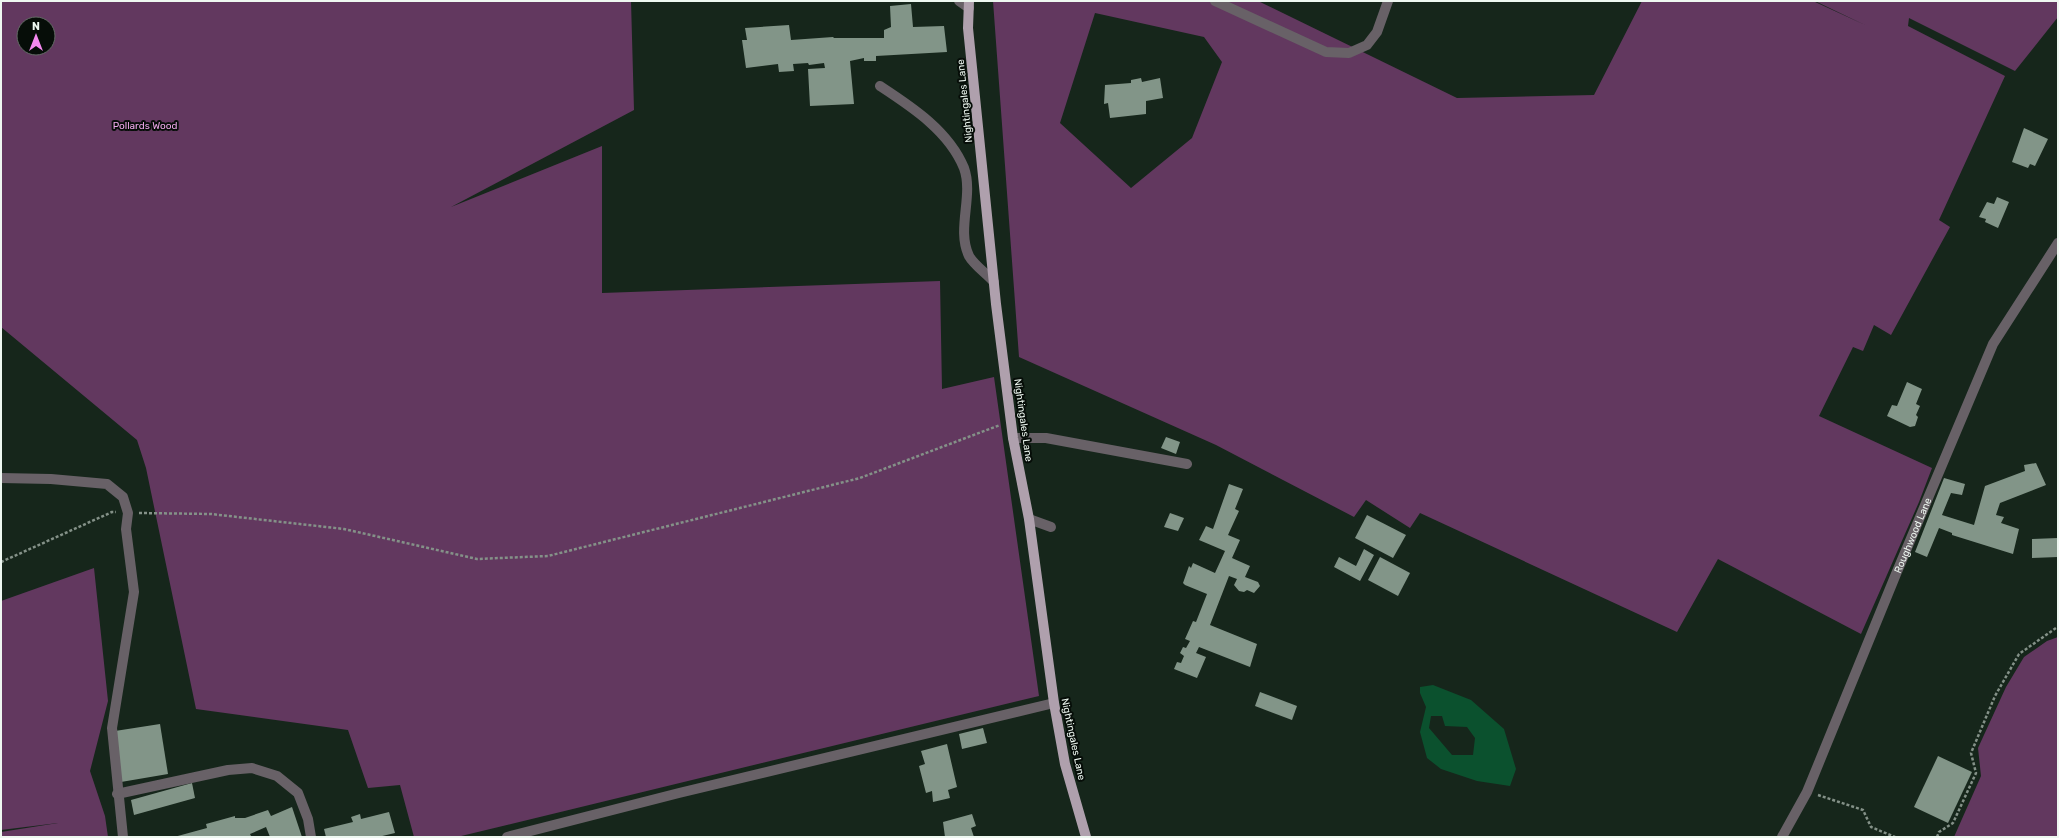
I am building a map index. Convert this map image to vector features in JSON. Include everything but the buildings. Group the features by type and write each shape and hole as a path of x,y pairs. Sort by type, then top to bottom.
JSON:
{"main road":[{"name":"Nightingales Lane","path":"969,4 968,28 994,282 1013,438 1029,519 1054,703 1065,764 1086,837"}],"street":[{"path":"959,1 969,4"},
{"path":"1215,1 1326,52 1350,52 1367,45 1377,32 1388,1"},
{"path":"880,86 917,111 944,137 959,158 966,178 965,245 970,257 994,282"},
{"name":"Roughwood Lane","path":"1782,837 1807,792 1993,344 2058,243"},
{"path":"1013,438 1046,438 1187,464"},
{"path":"1,478 58,480 107,484 123,497 128,513 126,529 134,592 112,728 123,837"},
{"path":"1029,519 1051,527"},
{"path":"507,837 686,791 1054,703"},
{"path":"118,794 228,770 252,768 277,776 298,793 308,818 311,837"}],"path":[{"path":"1,562 112,512 211,514 344,529 477,559 548,556 860,478 1000,425"},
{"path":"1937,837 1939,832 1953,823 1976,773 1971,753 1995,696 2019,654 2056,628 2058,629"},
{"path":"1807,792 1863,810 1871,827 1895,837"}],"green space":[{"name":"Pollards Wood","path":"1,1 631,1 634,110 451,207 602,146 602,293 940,281 942,389 994,377 1039,696 457,837 414,837 400,785 368,788 348,730 196,709 146,468 137,440 1,327"},
{"path":"993,1 1258,1 1457,98 1594,95 1642,1 1813,1 1865,25 1815,1 2058,1 2058,17 2015,71 1909,18 1908,26 2005,76 1939,220 1950,227 1891,335 1874,325 1863,351 1853,347 1819,416 1932,468 1919,502 1861,634 1718,559 1677,632 1420,513 1410,528 1366,500 1354,517 1216,445 1019,357","holes":["1095,13 1204,37 1222,62 1192,138 1131,188 1060,123"]},
{"path":"94,568 108,701 90,771 105,816 108,837 1,837 1,832 58,823 1,830 1,601"},
{"path":"2058,637 2058,837 1954,837 1981,776 1978,748 2006,687 2024,657 2047,641"}],"shaded area":[{"path":"1433,685 1471,700 1504,729 1516,769 1510,786 1477,781 1441,769 1427,758 1420,732 1426,707 1420,693 1420,687","holes":["1431,716 1442,716 1445,726 1467,727 1475,738 1473,755 1452,755 1429,728"]}]}
